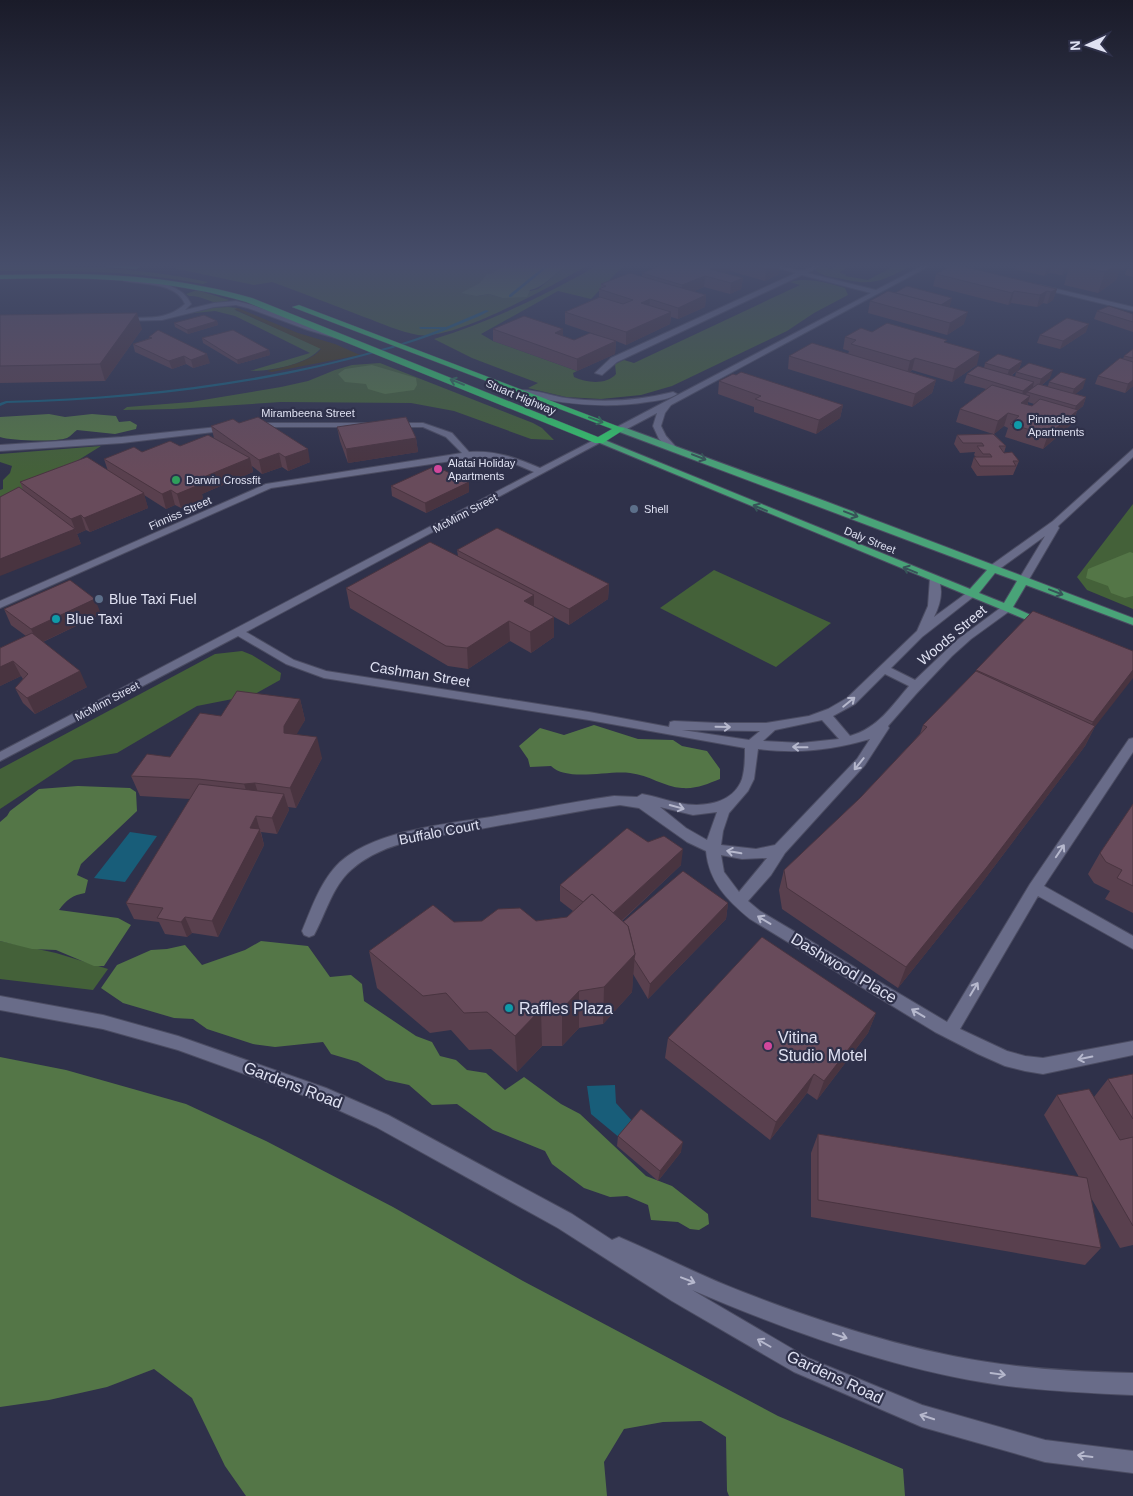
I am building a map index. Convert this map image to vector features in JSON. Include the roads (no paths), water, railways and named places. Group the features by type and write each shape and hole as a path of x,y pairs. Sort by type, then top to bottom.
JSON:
{"highway":[{"name":"Stuart Highway","path":"336,335 402,360 599,442"},
{"name":"Stuart Highway","path":"367,335 620,429"},
{"name":"McMinn Street","path":"599,442 620,429"}],"main road":[{"name":"Daly Street","path":"620,429 994,568 1133,622"},
{"name":"Daly Street","path":"599,442 1052,627"},
{"path":"972,594 994,568"},
{"path":"1007,608 1024,580"}],"street":[{"path":"330,335 351,341"},
{"path":"599,373 614,360 668,335"},
{"name":"McMinn Street","path":"620,429 796,335"},
{"path":"513,390 565,402 609,405 665,397 708,382"},
{"path":"669,402 661,412 657,426 662,436 672,447"},
{"name":"Mirambeena Street","path":"245,426 264,424 423,426 442,430 452,436 459,442 467,455"},
{"path":"0,448 122,440 236,427"},
{"name":"McMinn Street","path":"0,757 599,442"},
{"path":"994,568 1056,523 1133,452"},
{"path":"467,455 488,453 503,455 541,472"},
{"name":"Finniss Street","path":"0,605 270,486 467,455"},
{"path":"1024,580 1056,523"},
{"name":"Woods Street","path":"770,727 825,715 851,701 923,630 934,602 936,586 934,580"},
{"name":"Woods Street","path":"918,635 972,594"},
{"name":"Woods Street","path":"752,744 804,747 848,742 866,736 886,723 916,685 958,645 1007,608"},
{"name":"Cashman Street","path":"239,632 290,662 324,674 605,719 727,742 752,744"},
{"name":"Woods Street","path":"882,670 916,685"},
{"path":"825,715 848,742"},
{"name":"Cashman Street","path":"605,719 697,727 770,727"},
{"path":"770,727 768,731 752,744 748,780 729,803 717,822 714,848 718,874 739,902 766,871 780,849 861,762 886,723"},
{"path":"950,1031 1035,888 1133,742"},
{"name":"Buffalo Court","path":"309,931 330,884 338,873 351,861 394,840 612,801 646,799 676,808 696,810 729,803"},
{"name":"Buffalo Court","path":"612,801 636,801 653,809 689,837 714,848 761,854 780,849"},
{"path":"1035,888 1133,943"},
{"name":"Dashwood Place","path":"739,902 755,915 950,1031 1010,1060 1033,1066 1043,1066 1133,1048"},
{"name":"Gardens Road","path":"0,1004 103,1022 178,1043 320,1094 382,1121 564,1221 801,1365 922,1416 980,1434 1045,1451 1133,1462"},
{"name":"Gardens Road","path":"564,1221 676,1275 828,1332 898,1353 977,1371 1042,1381 1133,1384"}],"water":[{"path":"130,832 157,836 125,882 94,878"},
{"path":"615,1085 616,1103 643,1133 632,1148 591,1114 587,1086"}],"waterway":[{"path":"0,405 6,402 108,398 210,387 311,368 360,356 431,335"}],"place":[{"name":"Pinnacles Apartments","path":"1018,425"},
{"name":"Alatai Holiday Apartments","path":"438,469"},
{"name":"Darwin Crossfit","path":"176,480"},
{"name":"Shell","path":"634,509"},
{"name":"Blue Taxi Fuel","path":"99,599"},
{"name":"Blue Taxi","path":"56,619"},
{"name":"Raffles Plaza","path":"509,1008"},
{"name":"Vitina Studio Motel","path":"768,1046"}]}
